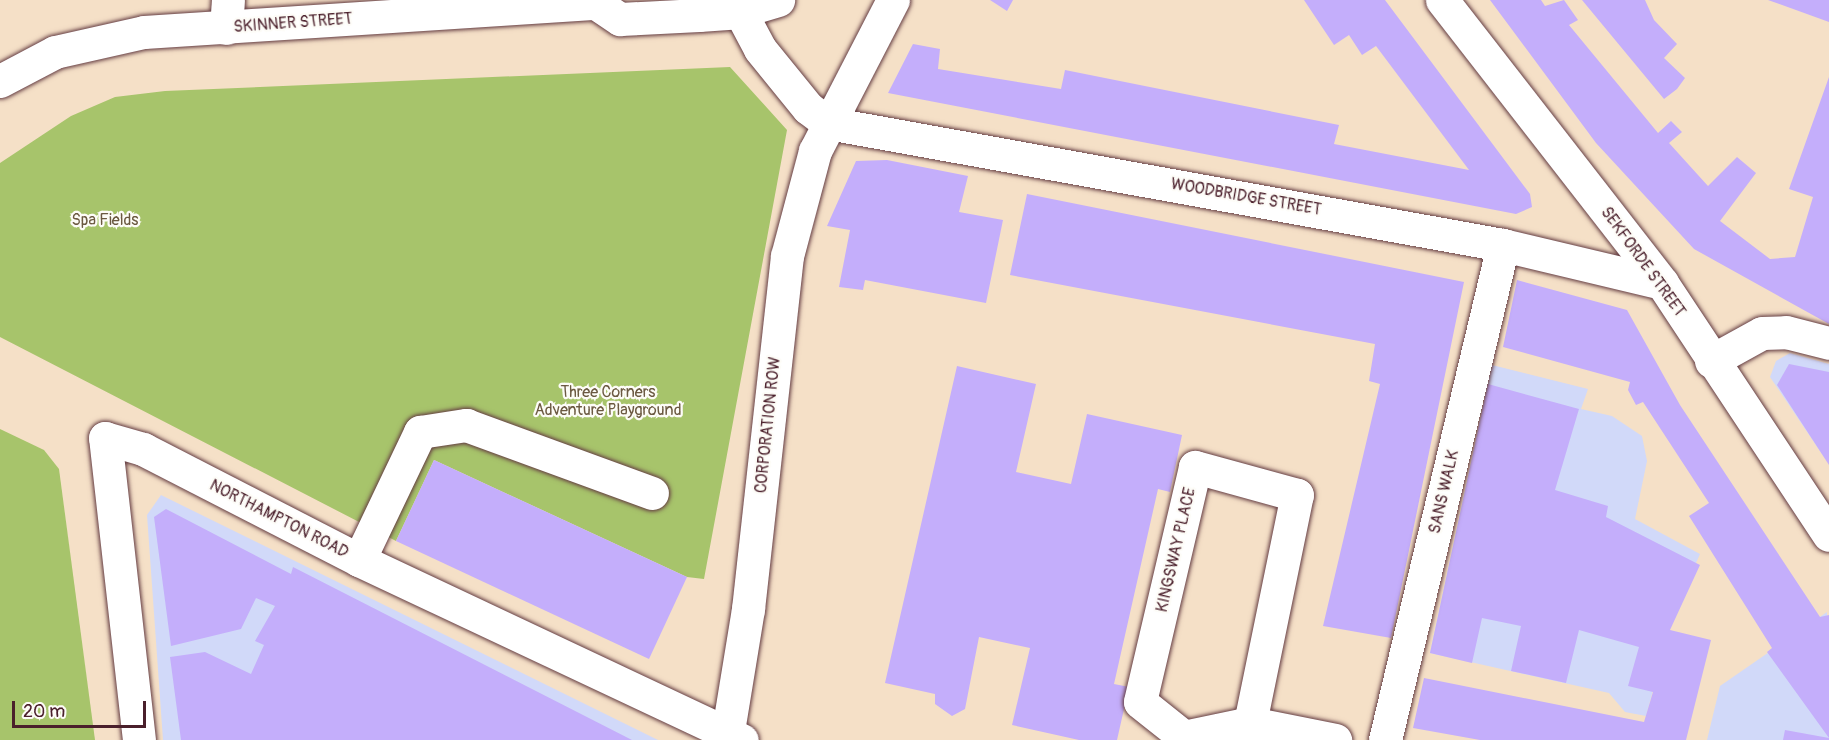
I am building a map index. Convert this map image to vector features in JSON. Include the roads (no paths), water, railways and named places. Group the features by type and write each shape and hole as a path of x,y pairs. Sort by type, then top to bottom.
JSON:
{"street":[{"name":"SKINNER STREET","path":"0,81 55,52 104,39 227,14 597,1 620,19 778,0"},
{"path":"736,6 808,108 828,123 893,0"},
{"name":"SEKFORDE STREET","path":"1442,0 1662,284 1711,361 1829,535"},
{"name":"WOODBRIDGE STREET","path":"828,123 1503,245 1662,284"},
{"name":"CORPORATION ROW","path":"735,736 788,256 828,123"},
{"name":"SANS WALK","path":"1385,740 1503,245"},
{"path":"1711,361 1762,333 1786,332 1829,343"},
{"path":"359,560 420,432 466,424 651,493"},
{"name":"NORTHAMPTON ROAD","path":"139,740 105,438 143,449 359,560 735,736"},
{"name":"KINGSWAY PLACE","path":"1250,723 1297,495 1195,467 1140,702 1184,737 1250,723 1335,740"}],"park label":[{"name":"Spa Fields","path":"105,220"},
{"name":"Three Corners Adventure Playground","path":"608,401"}]}
